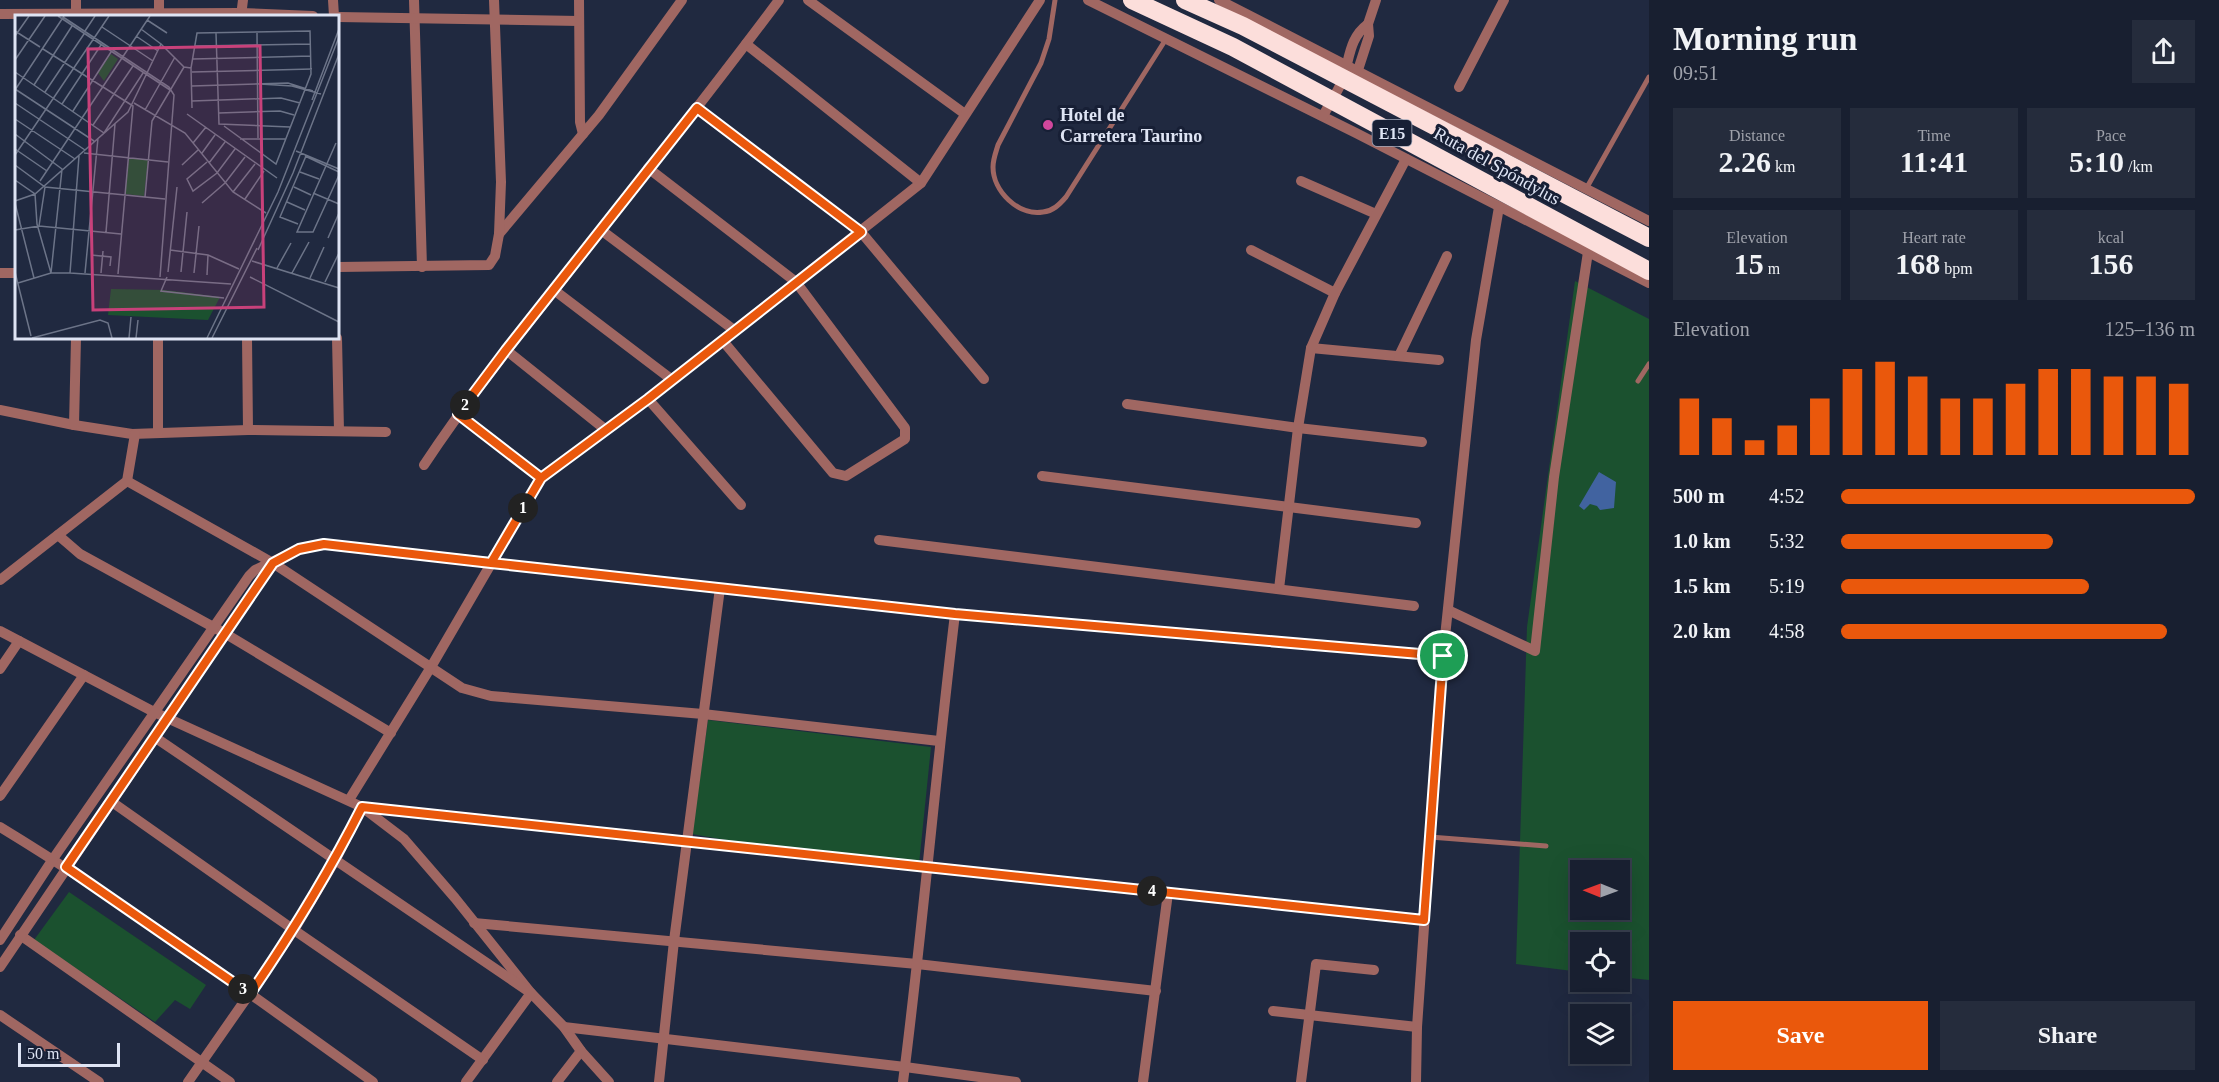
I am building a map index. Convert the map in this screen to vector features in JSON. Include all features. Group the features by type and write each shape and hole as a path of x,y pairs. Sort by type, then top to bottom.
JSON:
{"highway":[{"name":"Ruta del Spóndylus","path":"1132,0 1233,46 1649,271"},
{"name":"Ruta del Spóndylus","path":"1185,0 1349,71 1649,238"}],"street":[{"path":"0,14 76,15 76,0"},
{"path":"237,0 241,15"},
{"path":"241,15 243,0"},
{"path":"333,0 335,15"},
{"path":"414,0 422,267"},
{"path":"339,267 489,265 495,256 499,234 501,182 494,0"},
{"path":"579,0 580,122 583,134"},
{"path":"499,234 583,134 682,0"},
{"path":"424,465 458,414 506,350 779,0"},
{"path":"808,0 965,114"},
{"path":"349,800 431,667 541,478 723,341 921,183 1040,0"},
{"path":"1088,0 1323,116 1649,283"},
{"path":"1218,0 1349,71 1649,221"},
{"path":"1323,116 1349,71 1357,32 1368,24 1376,0"},
{"path":"1459,87 1504,0"},
{"path":"339,17 579,21"},
{"path":"746,44 921,183"},
{"path":"697,108 861,232 984,379"},
{"path":"1279,589 1298,428 1311,348 1335,293 1406,159"},
{"path":"648,168 796,282 905,428 905,439 846,476 833,473 723,341"},
{"path":"1301,181 1376,214"},
{"path":"1416,1082 1417,1027 1443,656 1476,340 1499,207"},
{"path":"600,230 734,330"},
{"path":"1251,250 1335,293"},
{"path":"1448,610 1535,651 1554,477 1588,252"},
{"path":"1399,356 1447,256"},
{"path":"554,290 671,379"},
{"path":"74,425 75,339"},
{"path":"158,339 158,433"},
{"path":"247,339 248,430"},
{"path":"338,339 339,431"},
{"path":"1311,348 1439,360"},
{"path":"506,350 606,430"},
{"path":"648,399 741,505"},
{"path":"1127,404 1298,428 1422,442"},
{"path":"0,410 74,425 135,434 248,430 386,432"},
{"path":"458,414 541,478"},
{"path":"0,580 127,481 135,434"},
{"path":"1042,476 1416,523"},
{"path":"127,481 273,563 462,688 491,696 703,714 939,741"},
{"path":"58,536 80,554 226,634 391,733"},
{"path":"879,540 1414,606"},
{"path":"0,940 53,859 249,576 255,570 299,549 324,544 955,614 1443,656"},
{"path":"0,967 273,563"},
{"path":"659,1082 674,941 720,588"},
{"path":"903,1082 928,867 939,741 955,614"},
{"path":"0,631 167,719 362,807 404,839 531,993 564,1027 580,1051 609,1082"},
{"path":"0,669 20,641"},
{"path":"0,796 84,675"},
{"path":"156,738 531,993"},
{"path":"112,802 483,1060"},
{"path":"362,807 1424,920"},
{"path":"188,1082 294,930 336,859 362,807"},
{"path":"0,826 66,867 373,1082"},
{"path":"1143,1082 1168,893"},
{"path":"474,923 917,964 1156,991"},
{"path":"20,935 230,1082"},
{"path":"1301,1082 1316,964 1374,970"},
{"path":"466,1082 531,993"},
{"path":"1273,1011 1417,1027"},
{"path":"0,1015 99,1082"},
{"path":"564,1027 1016,1082"},
{"path":"557,1082 580,1051"}],"lane":[{"path":"1055,0 1049,39 1041,63 993,158 993,170 998,186 1014,204 1027,211 1042,213 1057,207 1066,197 1166,39"},
{"path":"1586,189 1649,76"},
{"path":"1638,381 1649,364"},
{"path":"1430,837 1546,846"}],"green space":[{"path":"1575,281 1649,319 1649,980 1630,978 1630,932 1570,932 1570,971 1516,964 1527,627"},
{"path":"708,720 931,747 919,864 748,844 692,834"},
{"path":"69,892 206,985 190,1009 175,1000 155,1022 34,940"}],"water":[{"path":"1599,472 1616,482 1614,508 1600,510 1597,506 1590,504 1584,510 1579,506"}],"place":[{"name":"Hotel de Carretera Taurino","path":"1048,125"}],"route":[{"path":"1443,656 955,614 491,563 541,478 648,399 861,232 697,108 458,414 541,478 516,520 491,563 324,544 299,549 273,563 66,867 250,994 294,930 336,859 362,807 1424,920 1443,656"}]}
